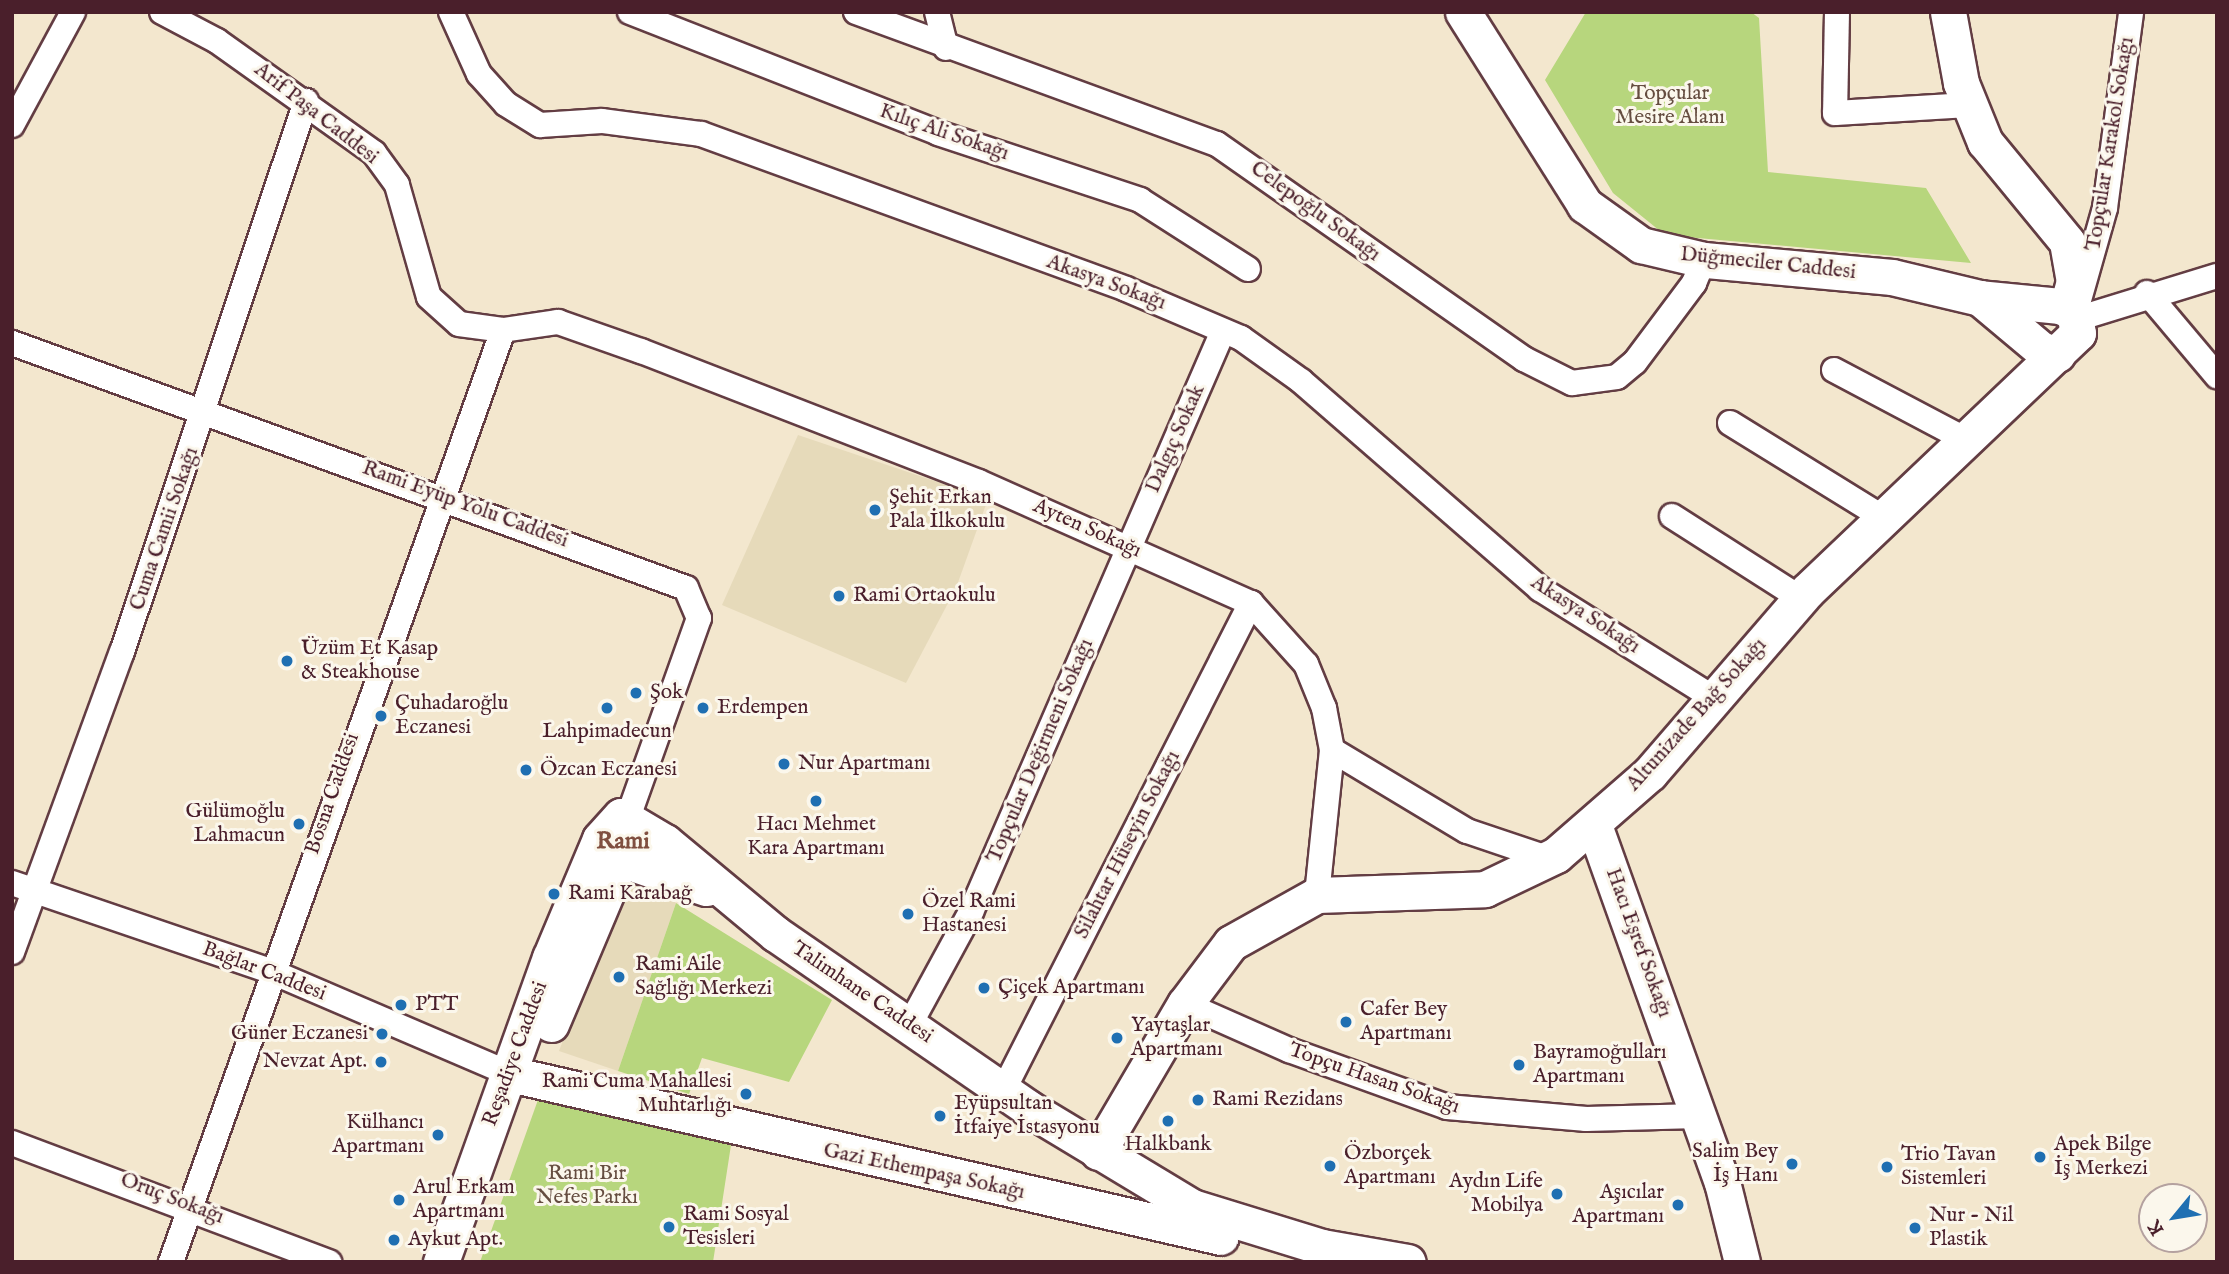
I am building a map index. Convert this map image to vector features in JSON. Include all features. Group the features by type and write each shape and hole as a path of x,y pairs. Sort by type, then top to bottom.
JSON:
{"street":[{"path":"12,125 73,12"},
{"name":"Arif Paşa Caddesi","path":"162,12 306,101 374,153 397,185 429,297 439,312 459,324 502,330"},
{"name":"Akasya Sokağı","path":"451,12 479,74 506,104 540,125 602,121 701,134 1223,331 1301,381 1540,589 1713,698"},
{"name":"Kılıç Ali Sokağı","path":"630,12 925,128 1140,200 1248,269"},
{"name":"Celepoğlu Sokağı","path":"856,12 946,48 1217,144 1524,359 1572,383 1617,377 1635,362 1694,284 1704,260"},
{"path":"937,12 946,48"},
{"name":"Düğmeciler Caddesi","path":"1463,12 1585,205 1641,245 1704,260 1892,277 1980,298 2067,312"},
{"path":"1837,12 1835,113 1969,106"},
{"path":"1948,12 1969,106 1985,142 2067,242 2074,281 2067,312 2217,276"},
{"name":"Topçular Karakol Sokağı","path":"2067,312 2105,208 2131,12"},
{"name":"Cuma Camii Sokağı","path":"12,952 205,412 306,101"},
{"path":"2147,293 2217,376"},
{"path":"1980,298 2041,344"},
{"name":"Altunizade Bağ Sokağı","path":"1103,1143 1185,1004 1231,943 1317,895 1485,888 1550,859 1594,825 1650,773 1800,598 2004,403 2041,344 2038,314 2067,312"},
{"name":"Ayten Sokağı","path":"502,330 558,322 617,342 979,482 1251,603 1306,664 1332,750 1317,895"},
{"name":"Bosna Caddesi","path":"171,1262 270,971 446,498 502,330"},
{"name":"Dalgıç Sokak","path":"1128,547 1223,331"},
{"name":"Rami Eyüp Yolu Caddesi","path":"12,343 673,580 695,600 695,630 628,817"},
{"path":"1834,370 1966,440"},
{"path":"1730,423 1884,518"},
{"path":"1672,516 1800,598"},
{"name":"Topçular Değirmeni Sokağı","path":"909,1026 971,912 1128,547"},
{"name":"Silahtar Hüseyin Sokağı","path":"1005,1087 1251,603"},
{"path":"1332,750 1467,831 1550,859"},
{"path":"628,817 723,894"},
{"name":"Reşadiye Caddesi","path":"442,1262 600,897 609,856 607,825 628,817"},
{"name":"Hacı Eşref Sokağı","path":"1594,825 1698,1116 1742,1262"},
{"path":"609,856 723,894"},
{"name":"Bağlar Caddesi","path":"12,883 270,971 520,1078"},
{"name":"Talimhane Caddesi","path":"723,894 909,1026 1005,1087 1027,1091 1103,1143 1239,1214 1322,1247 1408,1262"},
{"name":"Topçu Hasan Sokağı","path":"1185,1004 1289,1050 1447,1107 1586,1119 1698,1116"},
{"name":"Reşadiye Caddesi","path":"463,1262 520,1078"},
{"name":"Gazi Ethempaşa Sokağı","path":"520,1078 1220,1237 1322,1247"},
{"name":"Oruç Sokağı","path":"12,1143 190,1205 329,1262"}],"shaded area":[{"path":"798,435 988,499 956,588 906,683 722,605"},
{"name":"Rami Aile Sağlığı Merkezi","path":"646,883 676,903 618,1071 559,1051 616,899 627,884"}],"green space":[{"name":"Topçular Mesire Alanı","path":"1586,12 1751,12 1759,18 1768,172 1926,188 1971,263 1665,235 1613,193 1545,80"},
{"path":"676,903 832,1000 789,1082 702,1058 689,1094 618,1071"},
{"name":"Rami Bir Nefes Parkı","path":"539,1097 731,1145 713,1262 480,1262"}],"place":[{"name":"Şehit Erkan Pala İlkokulu","path":"875,510"},
{"name":"Rami Ortaokulu","path":"839,596"},
{"name":"Üzüm Et Kasap & Steakhouse","path":"287,661"},
{"name":"Şok","path":"636,693"},
{"name":"Lahpimadecun","path":"607,708"},
{"name":"Erdempen","path":"703,708"},
{"name":"Çuhadaroğlu Eczanesi","path":"381,716"},
{"name":"Nur Apartmanı","path":"784,764"},
{"name":"Özcan Eczanesi","path":"526,770"},
{"name":"Hacı Mehmet Kara Apartmanı","path":"816,801"},
{"name":"Gülümoğlu Lahmacun","path":"299,824"},
{"name":"Rami Karabağ","path":"554,894"},
{"name":"Özel Rami Hastanesi","path":"908,914"},
{"name":"Rami Aile Sağlığı Merkezi","path":"619,977"},
{"name":"Çiçek Apartmanı","path":"984,988"},
{"name":"PTT","path":"401,1005"},
{"name":"Cafer Bey Apartmanı","path":"1346,1022"},
{"name":"Güner Eczanesi","path":"382,1034"},
{"name":"Yaytaşlar Apartmanı","path":"1117,1038"},
{"name":"Nevzat Apt.","path":"381,1062"},
{"name":"Bayramoğulları Apartmanı","path":"1519,1065"},
{"name":"Rami Cuma Mahallesi Muhtarlığı","path":"746,1094"},
{"name":"Rami Rezidans","path":"1198,1100"},
{"name":"Eyüpsultan İtfaiye İstasyonu","path":"940,1116"},
{"name":"Halkbank","path":"1168,1121"},
{"name":"Külhancı Apartmanı","path":"438,1135"},
{"name":"Apek Bilge İş Merkezi","path":"2040,1157"},
{"name":"Salim Bey İş Hanı","path":"1792,1164"},
{"name":"Özborçek Apartmanı","path":"1330,1166"},
{"name":"Trio Tavan Sistemleri","path":"1887,1167"},
{"name":"Aydın Life Mobilya","path":"1557,1194"},
{"name":"Arul Erkam Apartmanı","path":"399,1200"},
{"name":"Aşıcılar Apartmanı","path":"1678,1205"},
{"name":"Rami Sosyal Tesisleri","path":"669,1227"},
{"name":"Nur - Nil Plastik","path":"1915,1228"},
{"name":"Aykut Apt.","path":"394,1240"}],"district":[{"name":"Rami","path":"623,842"}]}
